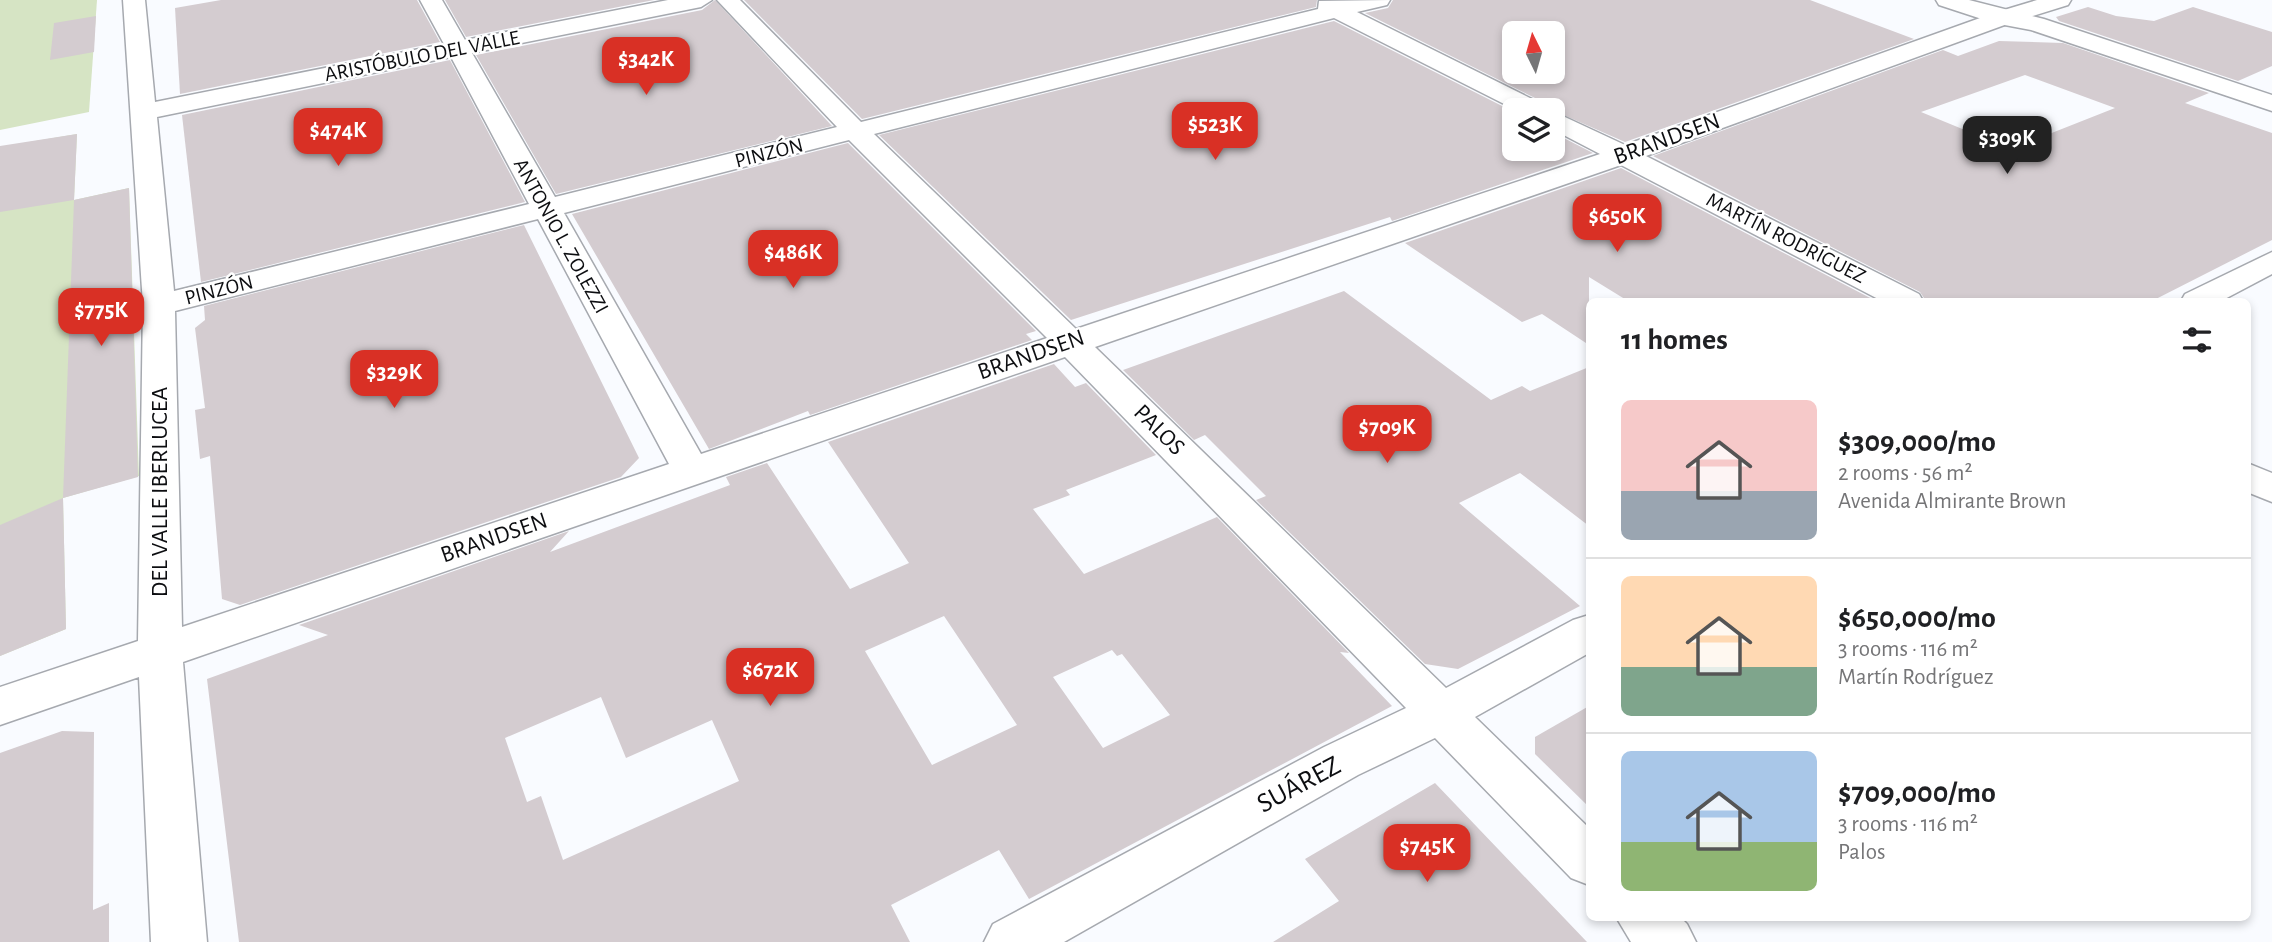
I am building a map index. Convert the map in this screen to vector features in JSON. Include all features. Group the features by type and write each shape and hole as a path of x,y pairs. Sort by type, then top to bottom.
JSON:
{"street":[{"name":"DEL VALLE IBERLUCEA","path":"134,0 159,306 160,651 178,942"},
{"name":"ANTONIO L. ZOLEZZI","path":"431,0 692,471"},
{"name":"ARISTÓBULO DEL VALLE","path":"143,111 701,0"},
{"name":"PALOS","path":"728,0 855,131 1069,341 1586,859"},
{"name":"PINZÓN","path":"159,306 855,131 1326,5 1379,0"},
{"path":"1947,0 2002,18 2036,24 2272,103"},
{"name":"BRANDSEN","path":"0,706 1069,341 1624,155 2002,18 2060,0"},
{"path":"1326,5 1511,98"},
{"path":"2002,18 2022,31 2272,118"},
{"name":"MARTÍN RODRÍGUEZ","path":"1565,126 1901,298"},
{"path":"2203,298 2272,261"},
{"path":"2251,478 2272,489"},
{"name":"SUÁREZ","path":"1012,942 1341,761 1441,713 1586,634"},
{"path":"1647,921 1668,942"}],"green space":[{"path":"0,0 97,0 89,112 0,130"},
{"path":"77,134 74,200 129,188 139,476 63,498 66,629 0,656 0,147"}],"building":[{"path":"221,0 417,0 440,42 180,94 175,8"},
{"path":"445,0 654,0 466,37"},
{"path":"715,0 832,126 556,194 476,55 702,10"},
{"path":"744,0 1317,0 1316,7 862,119"},
{"path":"1393,0 1810,0 1914,39 1625,142 1565,116 1565,98 1535,98 1507,84 1565,84 1565,21 1502,21 1502,82 1365,13 1388,8"},
{"path":"2088,7 2116,16 2154,21 2193,7 2272,32 2272,66 2238,81 2059,21 2056,17"},
{"path":"96,16 94,52 50,60 54,23"},
{"path":"1334,21 1502,106 1502,161 1565,161 1565,139 1593,153 1392,221 1390,217 1071,320 879,135"},
{"path":"1999,41 2063,43 2209,93 2185,103 2272,133 2272,240 2158,298 1924,298 1920,292 1653,156 1943,50 1958,56","holes":["2025,75 2115,108 2011,149 1921,112"]},
{"path":"450,60 525,202 201,282 182,115"},
{"path":"77,134 74,200 0,212 0,146"},
{"path":"848,143 1036,331 1026,334 1032,340 810,415 808,411 709,449 572,214"},
{"path":"1621,168 1870,298 1623,298 1589,277 1586,343 1542,314 1522,322 1405,243"},
{"path":"129,188 138,477 63,498 74,200"},
{"path":"524,225 639,458 621,477 240,605 222,599 210,456 200,459 195,410 205,408 195,328 205,320 204,306"},
{"path":"1344,291 1491,400 1522,386 1530,391 1586,368 1586,524 1520,473 1459,503 1580,606 1458,669 1425,664 1256,500 1266,496 1205,435 1194,440 1123,370"},
{"path":"1054,364 1075,387 1086,383 1156,455 1066,490 1070,495 1033,509 1084,574 1217,517 1349,653 1340,652 1392,706 1029,899 999,850 891,905 910,942 239,942 207,679 328,635 299,625 569,531 550,552 730,485 726,477 767,463 850,589 909,563 828,442","holes":["944,616 1017,725 932,765 865,651","1112,650 1117,656 1122,654 1170,715 1103,748 1053,677","601,697 626,758 712,720 739,781 563,860 541,796 527,802 505,738"]},
{"path":"63,498 66,629 0,656 0,525"},
{"path":"1586,708 1586,804 1535,754 1535,737"},
{"path":"62,731 94,732 93,910 109,903 109,942 0,942 0,753"},
{"path":"1435,783 1587,942 1273,942 1339,901 1305,859"}]}
